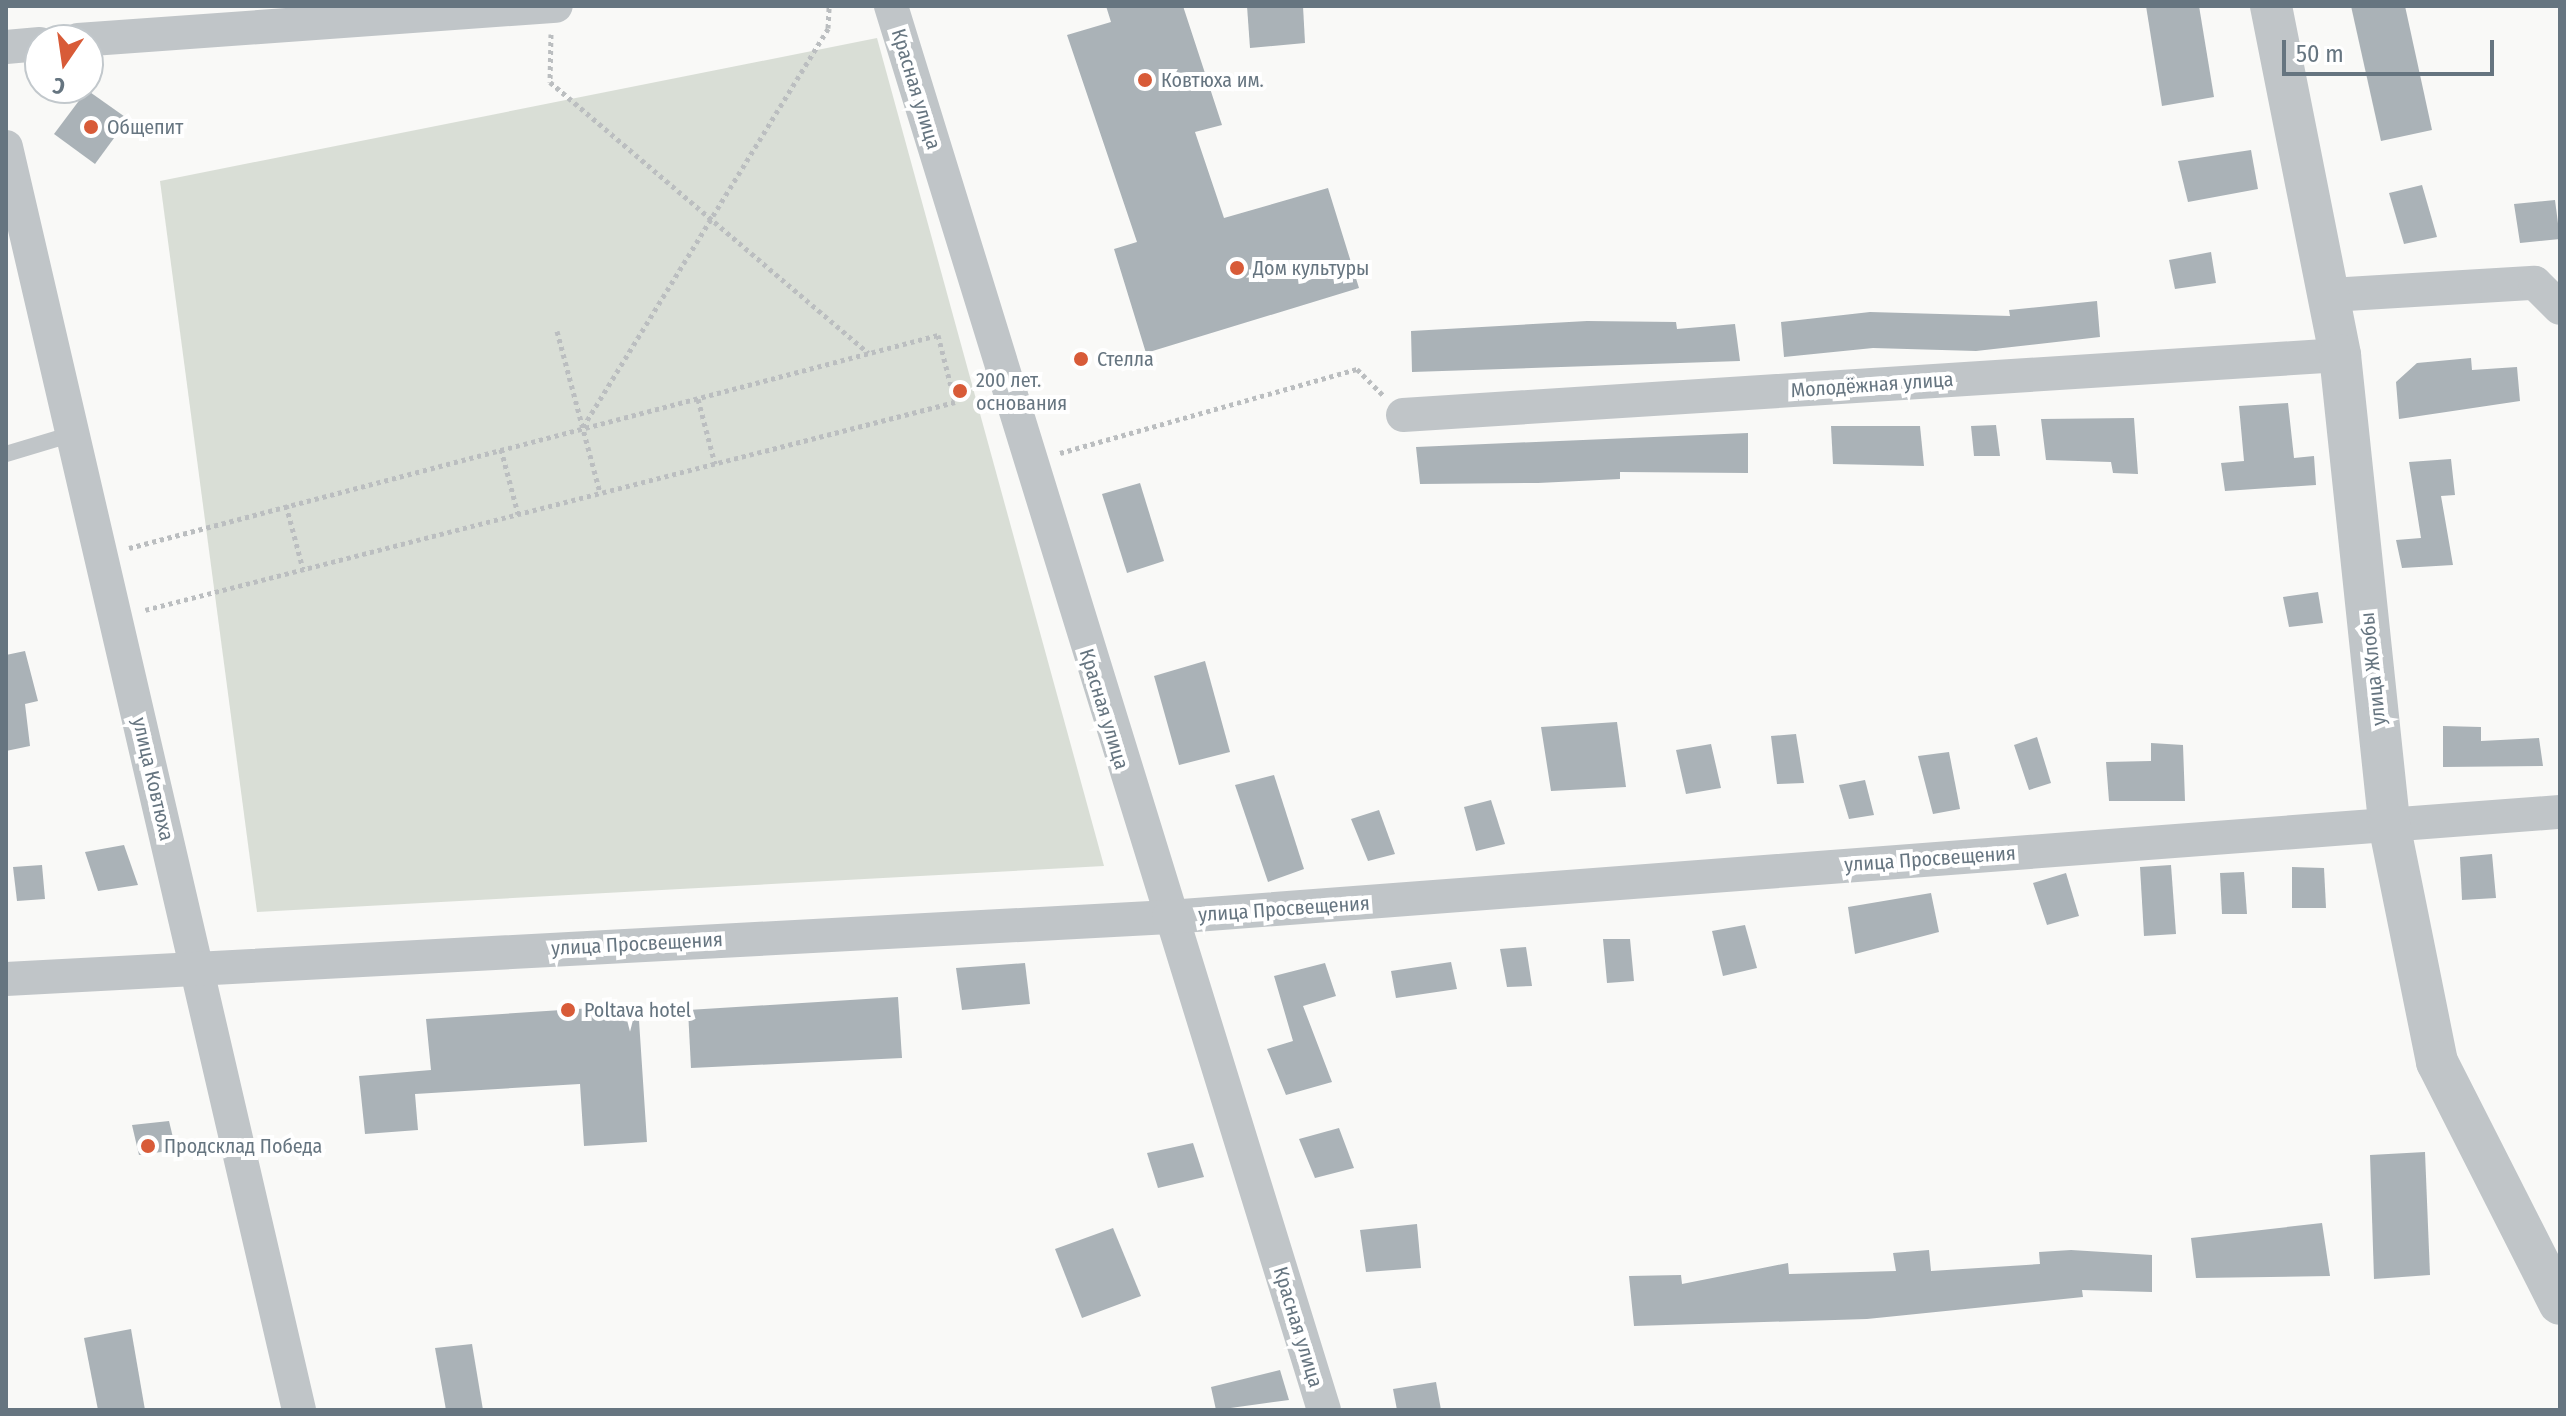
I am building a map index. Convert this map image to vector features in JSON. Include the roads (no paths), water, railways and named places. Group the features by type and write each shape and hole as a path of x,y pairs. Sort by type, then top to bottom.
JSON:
{"street":[{"path":"104,38 553,6"},
{"name":"Красная улица","path":"891,6 1027,462 1324,1410"},
{"name":"улица Жлобы","path":"2271,6 2340,355 2389,824 2437,1062 2560,1304"},
{"name":"улица Ковтюха","path":"6,147 76,433 101,556 299,1410"},
{"path":"2330,295 2535,283 2560,308"},
{"name":"Молодёжная улица","path":"1403,415 2340,355"},
{"name":"улица Просвещения","path":"6,979 197,964 1169,917 2560,812"}],"lane":[{"path":"6,454 76,433"}],"place":[{"name":"Ковтюха им.","path":"1145,80"},
{"name":"Общепит","path":"91,127"},
{"name":"Дом культуры","path":"1237,268"},
{"name":"Стелла","path":"1081,359"},
{"name":"200 лет. основания","path":"960,391"},
{"name":"Poltava hotel","path":"568,1010"},
{"name":"Продсклад Победа","path":"148,1146"}]}
